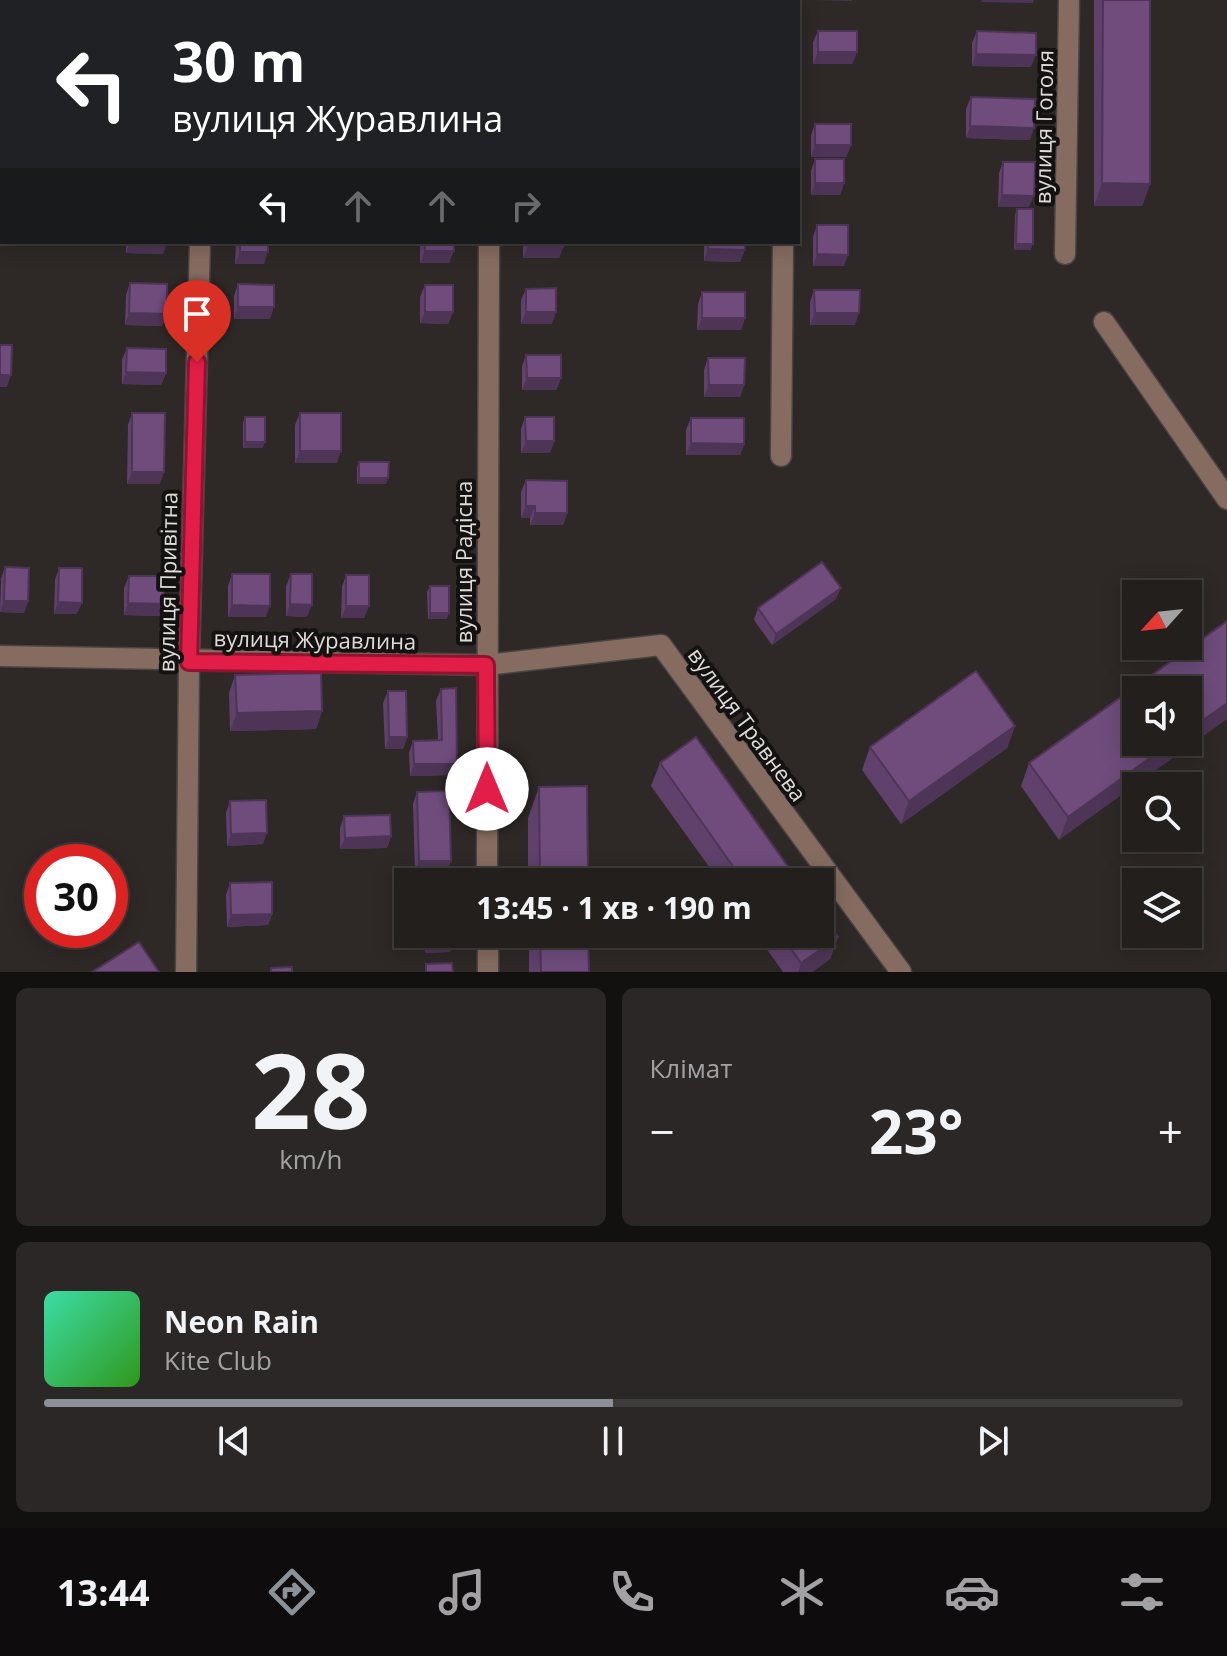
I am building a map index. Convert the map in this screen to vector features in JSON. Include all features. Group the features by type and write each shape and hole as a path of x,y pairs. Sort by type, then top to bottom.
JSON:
{"street":[{"name":"вулиця Гоголя","path":"1065,254 1069,0"},
{"name":"вулиця Привітна","path":"186,972 189,662 200,244"},
{"name":"вулиця Радісна","path":"487,868 489,244"},
{"path":"781,456 783,244"},
{"path":"1104,322 1227,499"},
{"name":"вулиця Травнева","path":"486,665 661,645 901,972"},
{"name":"вулиця Журавлина","path":"0,656 189,662 486,665"},
{"path":"488,948 488,972"}],"building":[{"path":"1103,0 1150,0 1150,184 1102,183"},
{"path":"818,31 857,31 857,52 818,52"},
{"path":"977,31 1036,33 1036,55 976,54"},
{"path":"971,97 1035,99 1034,128 970,126"},
{"path":"815,124 851,124 851,145 815,145"},
{"path":"815,159 844,159 844,183 815,183"},
{"path":"1003,162 1035,162 1034,196 1002,195"},
{"path":"1017,209 1033,209 1033,244 1016,244"},
{"path":"817,225 848,225 848,255 817,254"},
{"path":"240,244 268,244 268,252 240,252"},
{"path":"425,244 454,244 454,251 425,251"},
{"path":"528,244 563,244 563,247"},
{"path":"708,244 745,244 745,250 708,249"},
{"path":"130,283 167,284 167,314 129,313"},
{"path":"238,284 274,285 274,307 238,307"},
{"path":"425,285 453,285 453,312 425,312"},
{"path":"556,288 556,312 526,312 526,289"},
{"path":"814,290 860,290 859,313 815,313"},
{"path":"702,292 745,292 745,318 702,318"},
{"path":"0,345 12,345 11,375 0,375"},
{"path":"127,348 166,349 166,373 126,372"},
{"path":"526,355 561,355 561,378 527,378"},
{"path":"708,358 745,358 744,385 709,385"},
{"path":"132,413 165,413 164,472 132,472"},
{"path":"300,413 341,413 341,451 300,451"},
{"path":"245,417 265,417 265,442 245,442"},
{"path":"525,417 554,417 554,441 526,441"},
{"path":"691,418 744,418 744,444 691,443"},
{"path":"359,462 389,462 388,478 359,478"},
{"path":"526,480 567,481 567,513 535,513 535,506 526,506"},
{"path":"822,562 841,588 776,634 758,608"},
{"path":"5,567 29,568 28,601 4,601"},
{"path":"59,568 82,568 82,603 58,602"},
{"path":"232,574 270,574 270,606 232,605"},
{"path":"291,574 312,574 312,605 290,604"},
{"path":"346,575 369,575 369,606 346,606"},
{"path":"129,576 164,576 164,604 128,603"},
{"path":"430,586 449,586 449,613 430,613"},
{"path":"1227,621 1227,703 1202,721 1202,676 1150,676 1173,660 1202,660 1202,639"},
{"path":"976,671 1015,726 909,801 870,747"},
{"path":"321,673 322,711 237,713 235,675"},
{"path":"456,688 457,764 414,764 413,741 442,740 441,689"},
{"path":"388,691 406,691 407,737 389,737"},
{"path":"1122,696 1122,756 1153,756 1130,772 1122,772 1122,778 1068,817 1029,763"},
{"path":"696,737 789,868 734,868 660,763"},
{"path":"587,786 588,868 540,868 539,787"},
{"path":"449,791 451,861 419,861 417,792"},
{"path":"266,800 267,833 231,834 230,801"},
{"path":"390,815 391,836 345,838 344,816"},
{"path":"272,882 272,914 231,915 230,883"},
{"path":"139,942 159,972 92,972"},
{"path":"540,948 588,948 589,972 541,972"},
{"path":"791,948 822,948 801,963"},
{"path":"452,963 453,972 426,972 426,964"},
{"path":"292,967 292,972 271,972 271,968"}],"route":[{"path":"197,362 189,662 486,665 487,789"}]}
